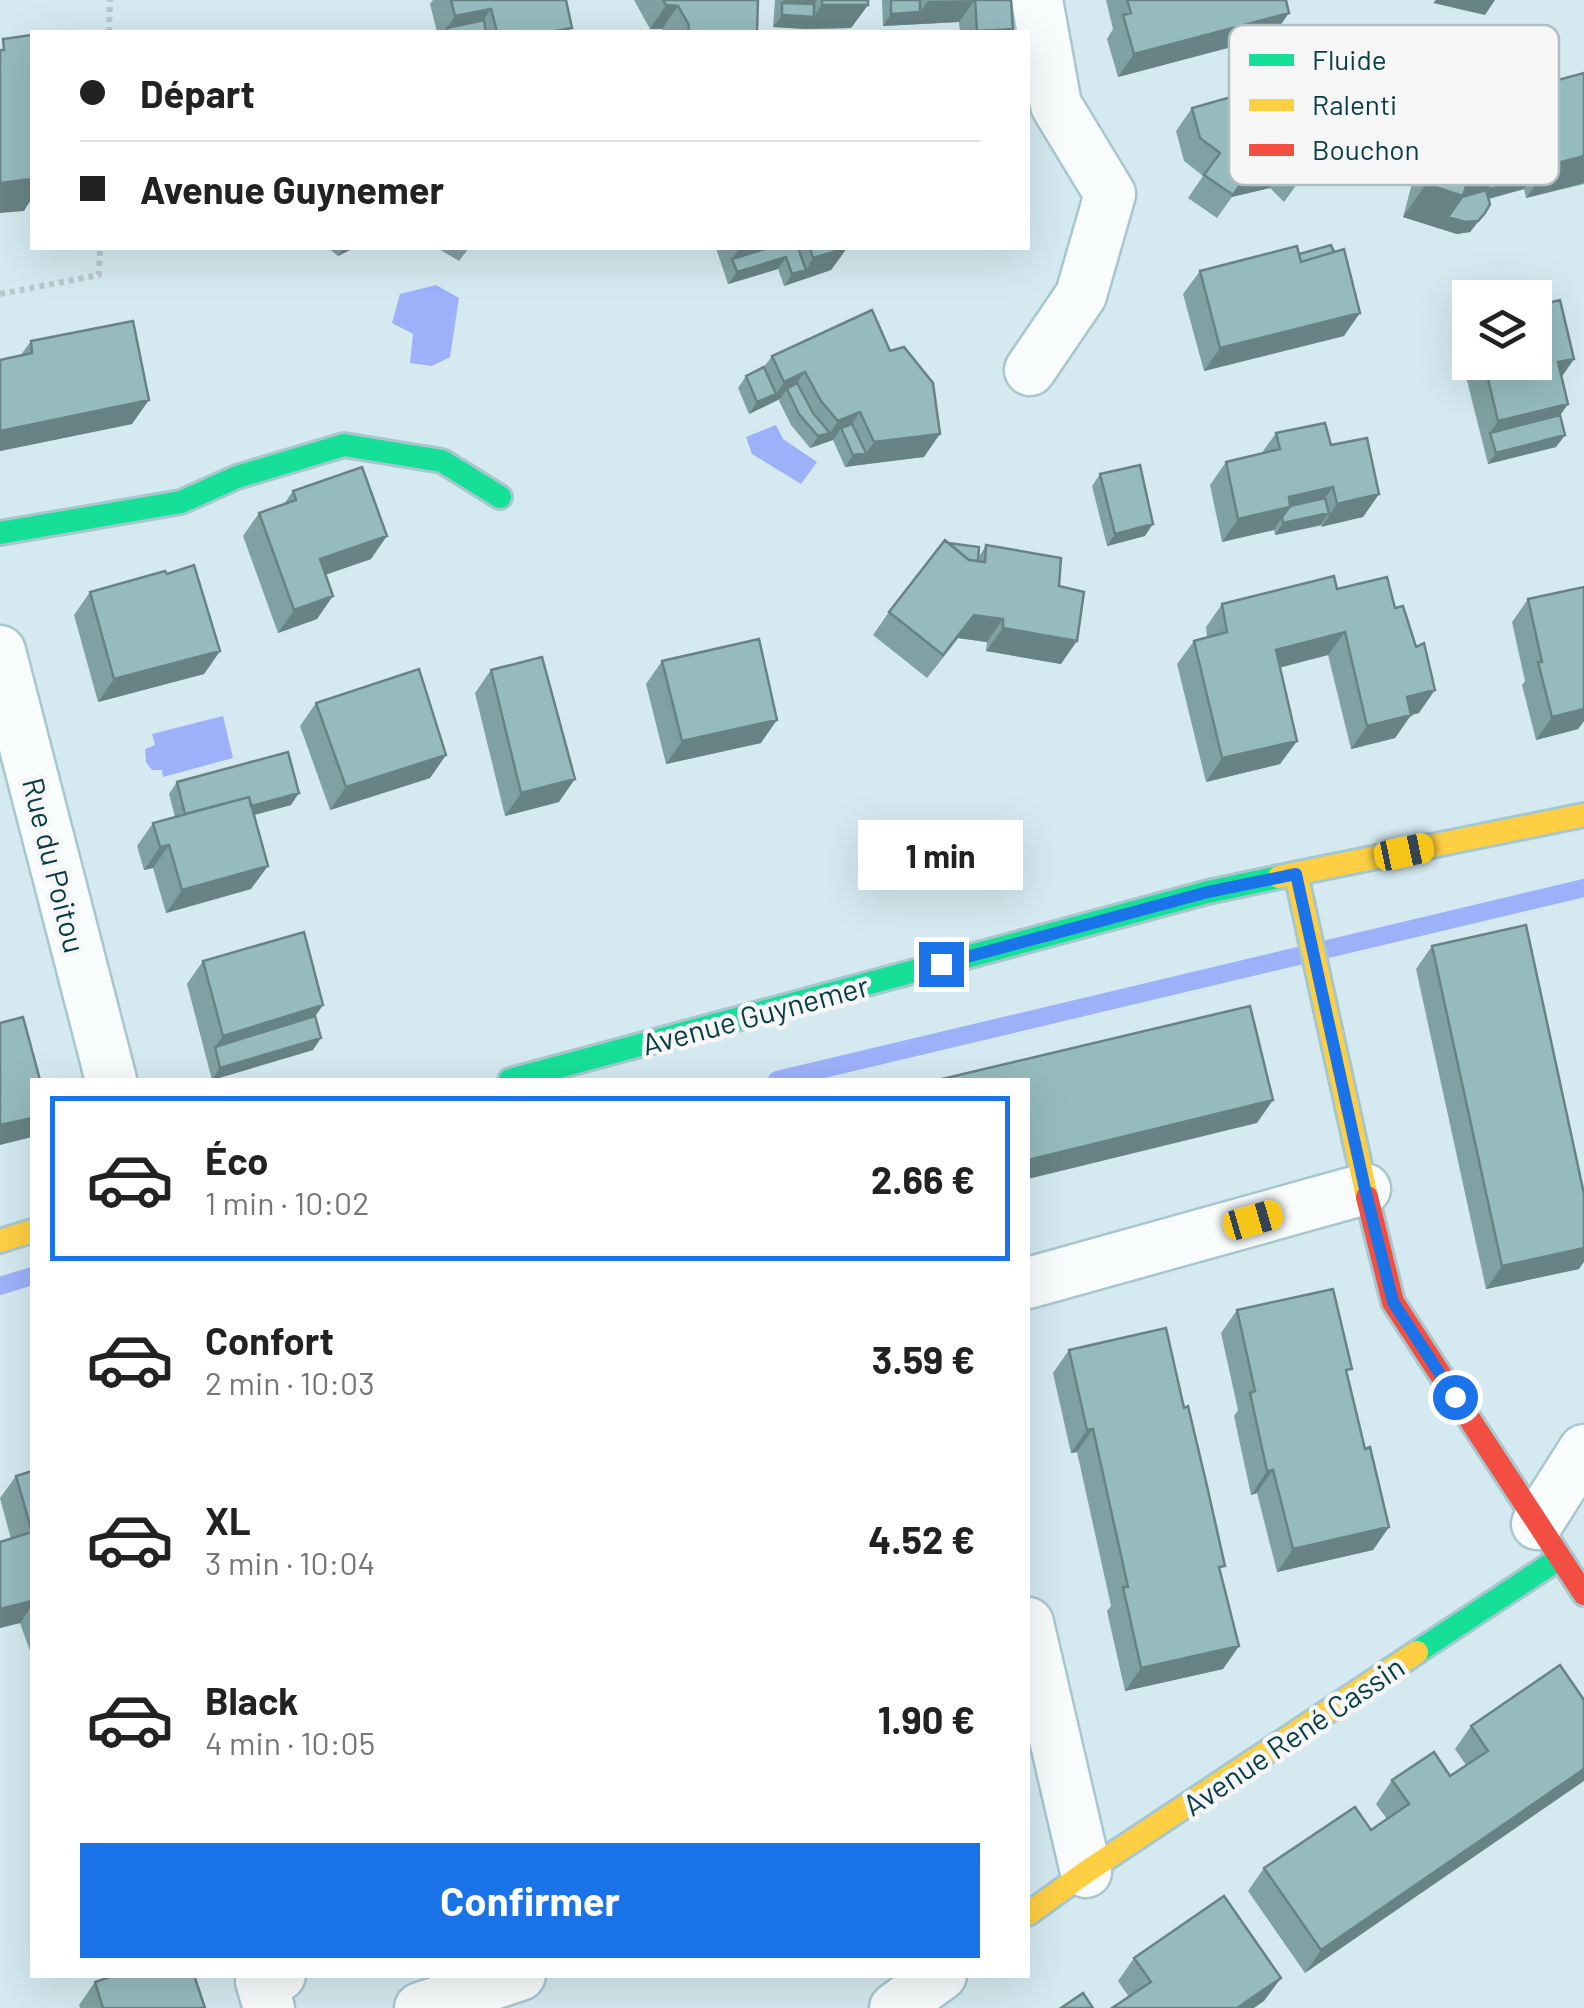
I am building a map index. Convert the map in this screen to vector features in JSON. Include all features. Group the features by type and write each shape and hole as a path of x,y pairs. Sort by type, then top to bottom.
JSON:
{"street":[{"path":"1030,370 1080,295 1110,194 1056,105 1037,0"},
{"path":"0,533 180,502 237,477 344,445 442,461 500,497"},
{"name":"Rue du Poitou","path":"0,651 110,1078"},
{"name":"Avenue Guynemer","path":"517,1078 1208,892 1584,815"},
{"path":"1296,874 1393,1302 1584,1594"},
{"path":"1030,1282 1365,1189"},
{"path":"0,1242 30,1232"},
{"path":"1548,1541 1584,1450"},
{"name":"Avenue René Cassin","path":"1030,1913 1548,1541"},
{"path":"1030,1642 1047,1800 1086,1872"},
{"path":"269,2008 261,1981 270,1978"},
{"path":"420,2008 511,1978"},
{"path":"895,2008 937,1978"}],"path":[{"path":"109,30 110,0"},
{"path":"0,294 99,275 100,250"}],"water":[{"path":"436,285 459,298 450,357 432,366 410,363 413,334 392,323 400,294"},
{"path":"776,425 783,439 817,462 801,484 752,454 746,437"},
{"path":"223,716 233,758 163,777 162,770 152,770 146,762 145,749 155,745 152,734"}],"building":[{"path":"451,0 566,0 572,28 496,30 491,9 455,16"},
{"path":"663,0 758,0 757,30 688,30 678,6 666,5"},
{"path":"822,0 868,0 868,5 822,5"},
{"path":"891,0 920,0 920,12 891,14"},
{"path":"975,0 1011,0 1013,29 977,30"},
{"path":"1127,0 1286,0 1289,13 1229,25 1229,29 1134,54 1123,15 1131,13"},
{"path":"782,3 814,4 814,17 782,15"},
{"path":"484,20 486,30 448,30"},
{"path":"30,35 30,179 0,183 0,50 4,50 3,39"},
{"path":"1584,73 1584,156 1559,163 1559,80"},
{"path":"1229,98 1229,185 1240,185 1233,195 1204,175 1220,153 1200,138 1192,108"},
{"path":"1429,185 1466,185 1463,196"},
{"path":"1486,190 1490,204 1478,221 1448,217 1462,197"},
{"path":"1331,245 1334,252 1301,262 1299,254"},
{"path":"1297,246 1301,262 1344,249 1360,313 1220,348 1200,271"},
{"path":"761,250 799,250 806,270 792,274 786,257 737,272 732,259"},
{"path":"811,250 840,250 813,258"},
{"path":"1560,300 1574,359 1558,362 1568,404 1498,421 1488,380 1552,380 1552,302"},
{"path":"872,310 890,351 904,347 933,383 940,434 874,442 860,412 838,421 805,372 784,382 772,356"},
{"path":"133,321 149,400 0,431 0,360 32,353 31,341"},
{"path":"764,367 776,394 757,402 746,376"},
{"path":"797,383 813,413 830,433 818,436 799,414 787,389"},
{"path":"1560,415 1565,435 1496,453 1490,433"},
{"path":"1325,423 1331,445 1367,438 1379,494 1337,504 1333,487 1289,497 1290,507 1238,519 1226,462 1280,449 1276,433"},
{"path":"852,424 866,453 853,455 841,428"},
{"path":"1140,465 1153,524 1115,534 1100,474"},
{"path":"362,467 387,536 320,559 333,596 294,610 259,513 296,500 293,491"},
{"path":"1325,498 1329,513 1283,523 1282,517 1290,506"},
{"path":"945,540 969,560 985,562 986,545 1061,558 1059,586 1084,592 1077,641 1003,628 1003,619 974,615 943,655 889,612"},
{"path":"948,543 979,547 978,561 969,560"},
{"path":"194,565 220,651 114,679 90,592"},
{"path":"1334,576 1337,589 1387,577 1395,608 1403,606 1416,647 1424,643 1435,690 1407,697 1411,715 1367,726 1345,632 1276,650 1297,741 1222,758 1194,641 1227,632 1222,604"},
{"path":"1584,587 1584,709 1552,717 1528,599"},
{"path":"759,639 777,720 682,741 662,661"},
{"path":"542,657 575,779 521,793 491,670"},
{"path":"419,669 446,755 346,787 316,703"},
{"path":"288,752 299,793 251,806 249,797 185,814 177,782"},
{"path":"249,797 268,866 182,890 169,845 160,847 153,823"},
{"path":"1526,925 1584,1194 1584,1248 1502,1266 1432,946"},
{"path":"304,932 323,1005 223,1036 203,961"},
{"path":"1250,1006 1273,1100 1030,1160 1030,1078 946,1078"},
{"path":"315,1016 321,1038 220,1068 215,1047"},
{"path":"23,1017 39,1078 30,1078 30,1118 0,1125 0,1023"},
{"path":"1333,1289 1352,1369 1346,1370 1389,1527 1293,1549 1273,1470 1267,1471 1237,1310"},
{"path":"1166,1328 1207,1486 1225,1566 1219,1567 1239,1646 1141,1668 1123,1587 1128,1587 1093,1429 1087,1430 1069,1350"},
{"path":"30,1472 30,1525 16,1476"},
{"path":"30,1533 30,1602 0,1609 0,1542"},
{"path":"1560,1665 1584,1700 1584,1769 1321,1950 1264,1868 1355,1807 1371,1830 1409,1804 1392,1780 1434,1752 1450,1776 1488,1751 1471,1726"},
{"path":"1224,1896 1281,1978 1237,2008 1112,2008 1151,1982 1134,1958"},
{"path":"107,1978 195,1978 205,2008 103,2008 95,1982"},
{"path":"1083,1993 1093,2008 1061,2008"}],"waterway":[{"path":"785,1078 1584,888"},
{"path":"0,1286 30,1277"}],"traffic: fast":[{"path":"0,533 181,502 237,477 344,445 442,461 500,497"},
{"path":"517,1078 1208,892 1279,877"},
{"path":"1417,1652 1560,1558"}],"traffic: slow":[{"path":"1279,877 1584,815"},
{"path":"1296,874 1367,1197"},
{"path":"0,1241 30,1232"},
{"path":"1030,1913 1417,1652"}],"traffic: jam":[{"path":"1367,1197 1393,1302 1584,1594"}],"route":[{"path":"941,964 1208,892 1296,874 1393,1302 1455,1397"}]}
